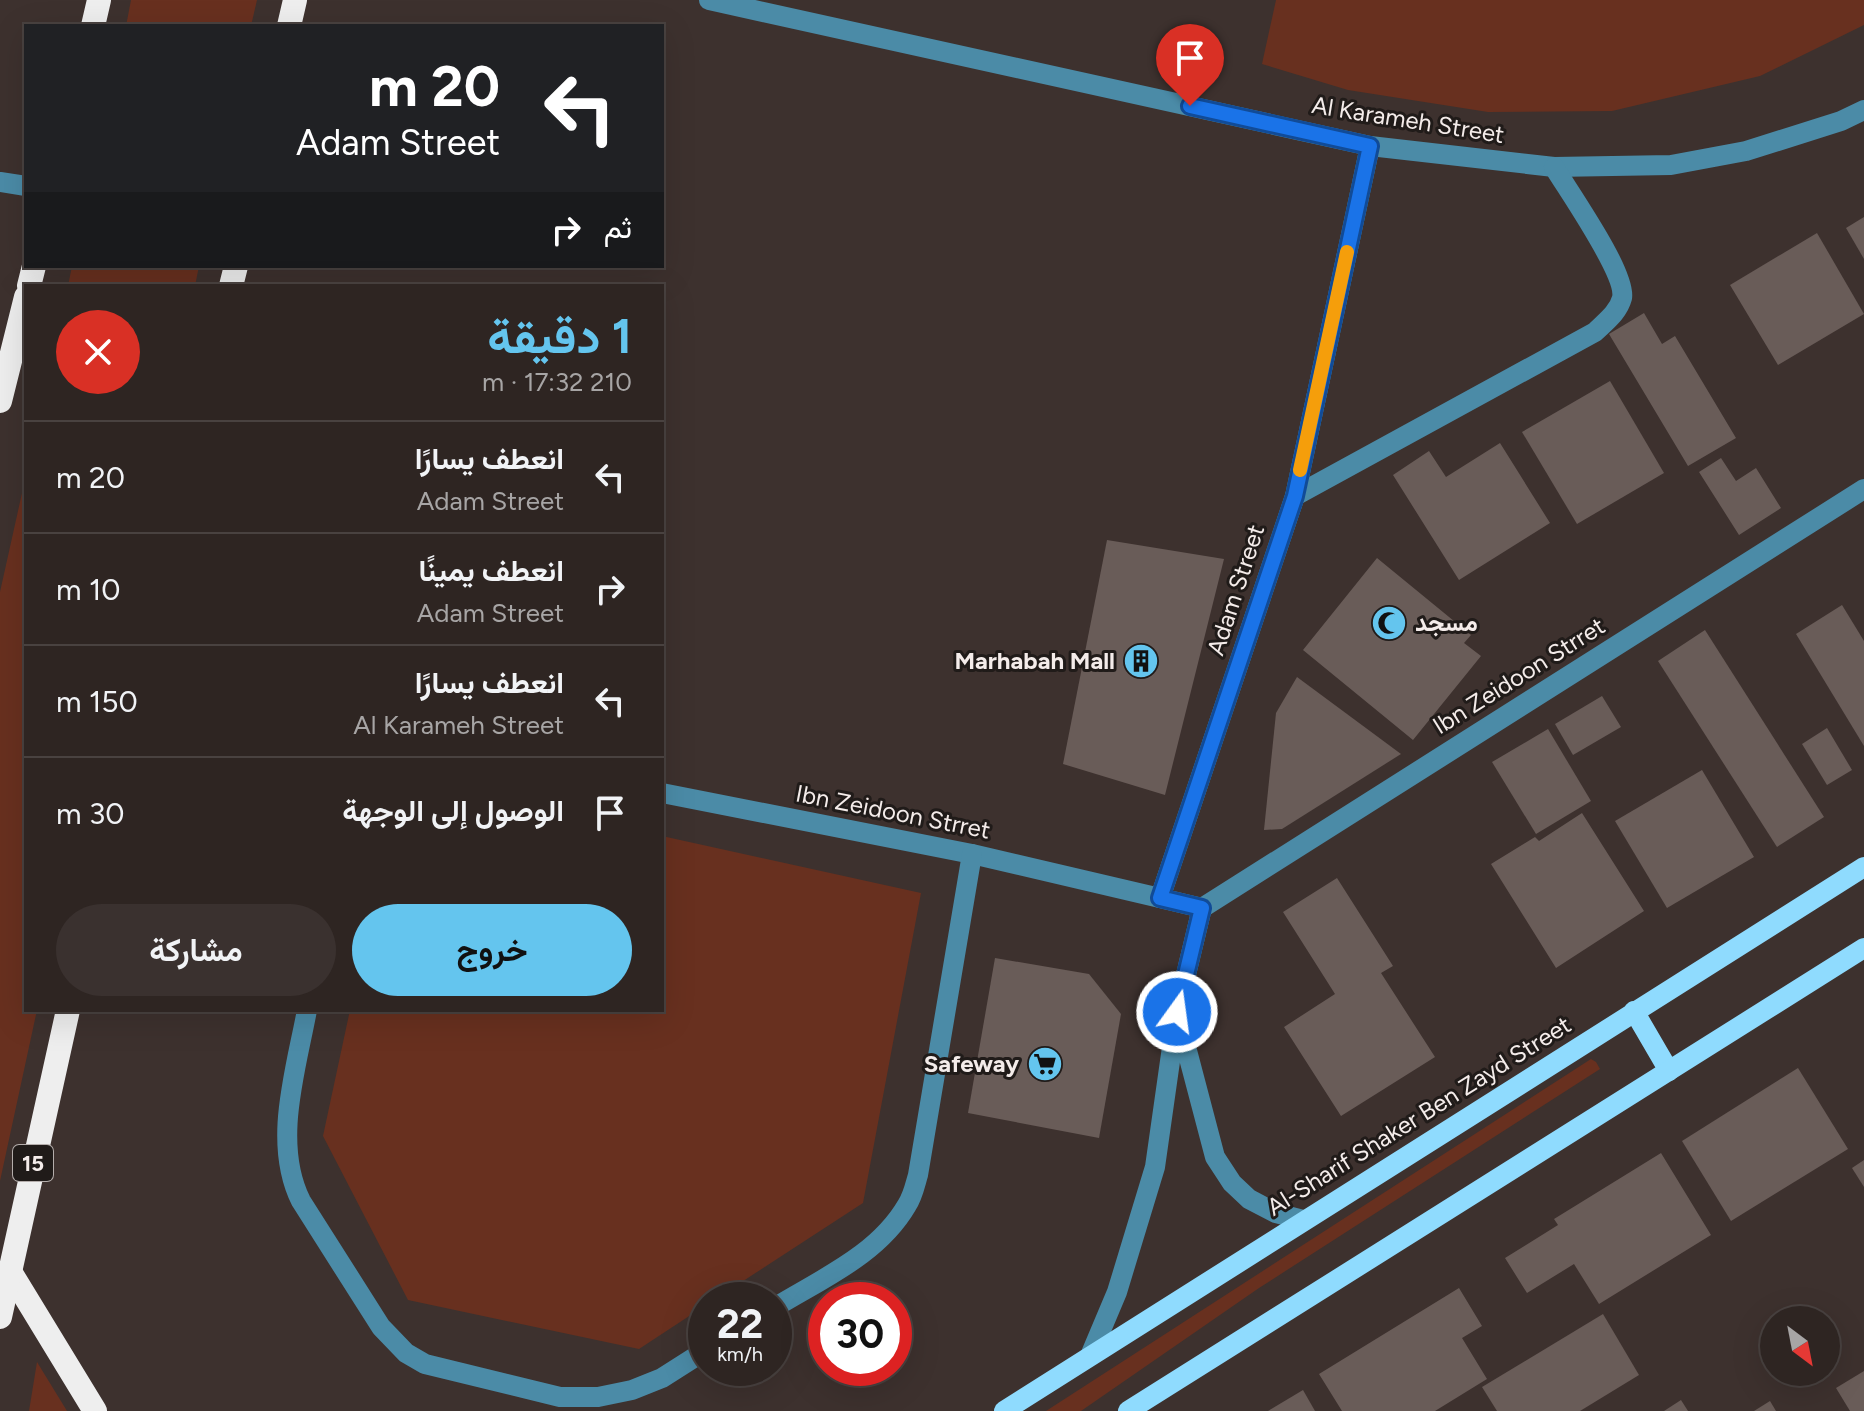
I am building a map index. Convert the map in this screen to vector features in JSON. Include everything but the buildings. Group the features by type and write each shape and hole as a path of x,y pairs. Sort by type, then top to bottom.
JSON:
{"highway":[{"path":"93,24 99,0"},
{"path":"0,401 24,305"},
{"name":"15","path":"0,1317 68,1012"},
{"path":"9,1270 95,1411"}],"main road":[{"name":"Al-Sharif Shaker Ben Zayd Street","path":"1004,1411 1864,867"},
{"path":"1128,1411 1864,948"},
{"path":"1634,1011 1669,1071"}],"street":[{"name":"Al Karameh Street","path":"709,0 1370,146 1554,167 1671,165 1746,151 1841,121 1864,110"},
{"name":"Adam Street","path":"1160,898 1295,496 1370,146"},
{"path":"1295,496 1595,332 1616,311 1622,296 1621,281 1554,167"},
{"path":"0,182 24,186"},
{"name":"Ibn Zeidoon Strret","path":"1202,908 1864,489"},
{"name":"Ibn Zeidoon Strret","path":"664,793 972,854 1160,898"},
{"path":"792,1297 856,1259 887,1233 909,1203 918,1175 972,854"},
{"path":"1090,1356 1117,1292 1155,1167 1177,1012 1202,908 1160,898"},
{"path":"307,1012 288,1125 292,1184 381,1327 406,1353 435,1367 560,1397 598,1397 632,1390 662,1378 688,1361"},
{"path":"1177,1012 1215,1157 1232,1183 1249,1199 1276,1213 1303,1220"}],"shaded area":[{"path":"131,0 257,0 251,24 126,24"},
{"path":"1276,0 1864,0 1864,25 1760,76 1612,111 1488,112 1348,90 1262,64"},
{"path":"72,268 199,268 195,284 68,284"},
{"path":"24,484 24,1012 37,1012 0,1181 0,592"},
{"path":"664,836 921,893 863,1203 742,1282 688,1282 688,1317 639,1349 408,1300 323,1136 350,1012 664,1012"},
{"path":"1591,1059 1600,1069 1259,1288 1081,1411 1046,1411"},
{"path":"37,1362 67,1411 29,1411"}],"slow traffic":[{"path":"1300,470 1347,252"}],"place":[{"name":"مسجد","path":"1389,623"},
{"name":"Marhabah Mall","path":"1141,661"},
{"name":"Safeway","path":"1045,1064"}],"route":[{"path":"1177,1012 1202,908 1160,898 1295,496 1370,146 1190,106"}]}
